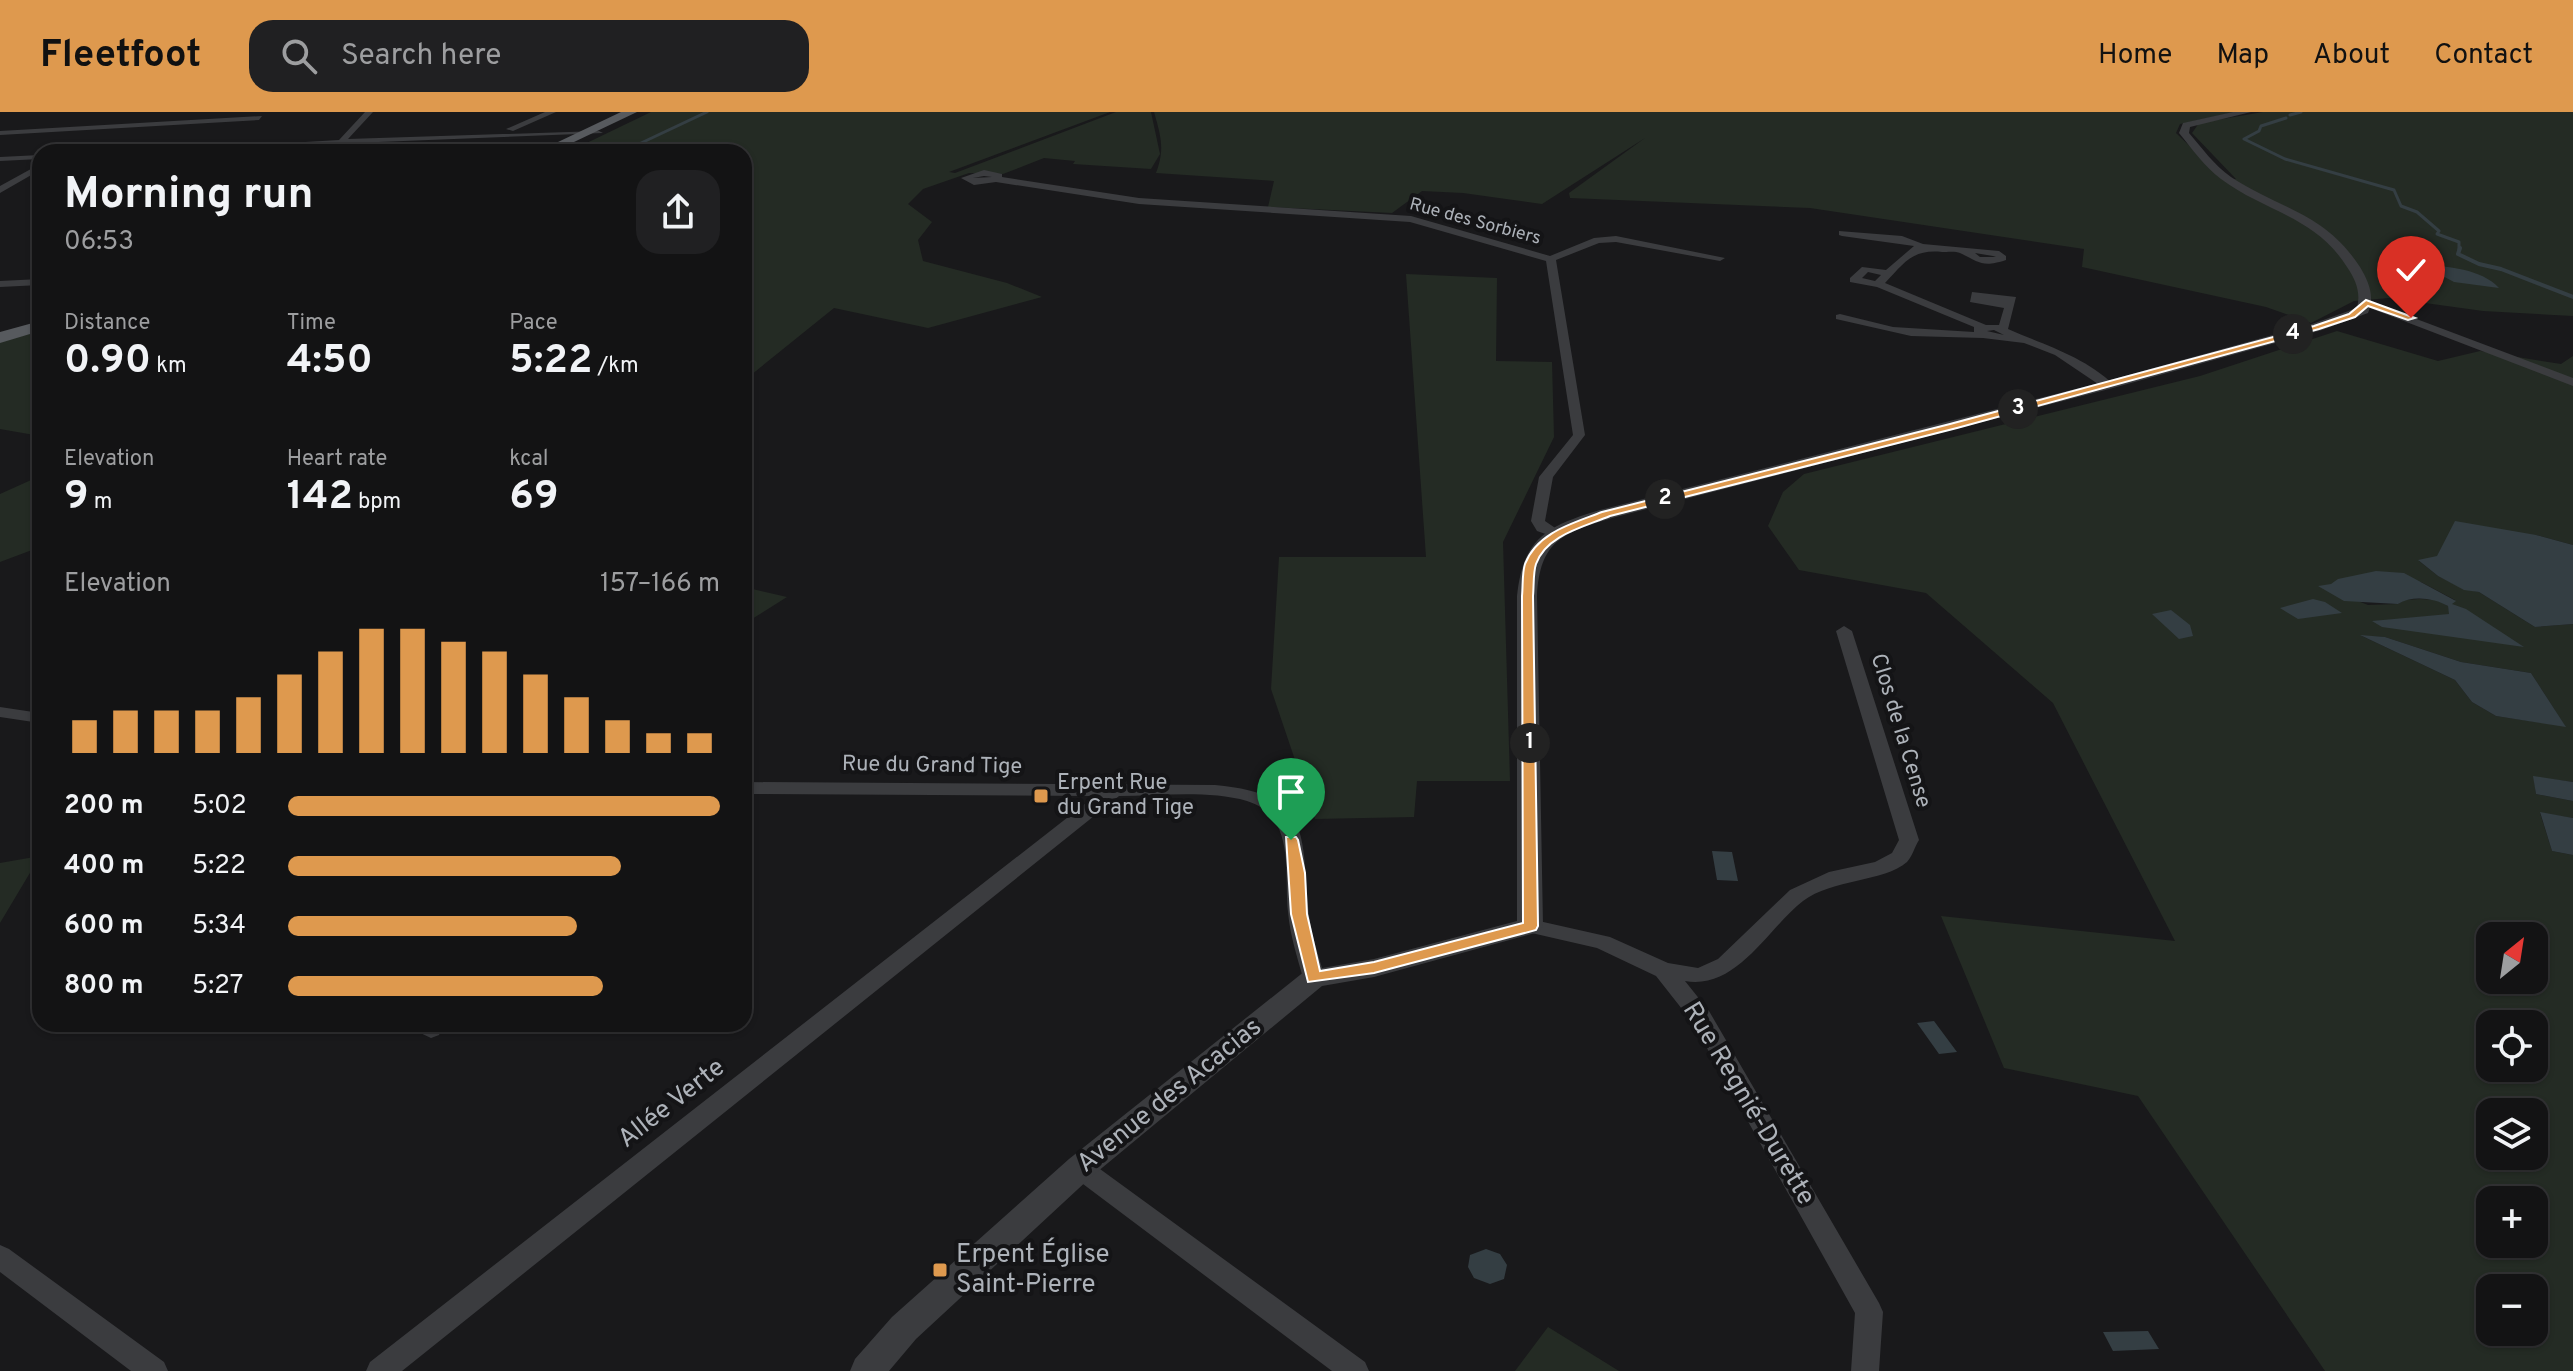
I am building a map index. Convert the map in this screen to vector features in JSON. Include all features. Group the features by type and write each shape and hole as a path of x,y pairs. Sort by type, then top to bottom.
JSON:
{"main road":[{"path":"571,144 631,112"},
{"path":"563,144 644,112"},
{"path":"0,331 32,325"},
{"path":"0,338 32,326"}],"street":[{"path":"341,142 369,112"},
{"path":"465,135 511,129 552,112"},
{"path":"1530,926 1527,596 1531,564 1541,546 1557,534 1606,514 2108,385 2317,327 2363,310 2366,303 2365,282 2312,223 2229,180 2216,170 2184,133 2186,125 2246,112"},
{"path":"0,133 259,118"},
{"path":"280,144 593,132"},
{"path":"0,159 32,157"},
{"path":"0,190 32,171"},
{"name":"Rue des Sorbiers","path":"996,179 1139,201 1411,219 1551,259 1579,435 1546,477 1538,521 1542,528 1557,534"},
{"path":"1842,233 1902,239 1921,247 1969,251"},
{"path":"1551,259 1597,240 1616,239 1720,258"},
{"path":"1881,285 1878,280 1921,247"},
{"path":"1886,273 1866,269 1854,280 1881,285 1983,331"},
{"path":"0,284 32,282"},
{"path":"2366,303 2573,382"},
{"path":"2006,333 2010,306"},
{"path":"1840,317 1866,326 1907,332 2006,333 2051,346 2108,385"},
{"name":"Clos de la Cense","path":"1664,970 1700,976 1726,964 1797,895 1836,877 1881,867 1900,857 1909,840 1844,631"},
{"path":"0,712 32,717"},
{"name":"Rue du Grand Tige","path":"752,788 1246,794 1271,806 1284,817 1298,873 1299,914 1314,978"},
{"name":"Allée Verte","path":"380,1371 1112,792"},
{"name":"Rue Regnié-Durette","path":"1530,926 1602,942 1664,970 1701,1017 1869,1312 1865,1371"},
{"name":"Avenue des Acacias","path":"867,1371 904,1328 1080,1168 1314,978 1374,968 1530,926"},
{"path":"1080,1168 1355,1371"},
{"path":"0,1257 154,1371"}],"shaded area":[{"path":"651,112 1110,112 949,172 955,173 1116,112 1151,112 1160,154 1151,169 1073,164 1075,161 1044,158 1003,174 969,173 923,189 908,204 932,222 918,240 923,261 1007,283 1042,297 928,328 834,308 752,374 752,144 585,144"},
{"path":"1154,112 2235,112 2180,124 2176,133 2225,180 2236,179 2192,133 2199,123 2263,112 2573,112 2573,316 2483,311 2389,298 2354,301 2311,323 2266,307 2082,267 2084,249 1810,208 1570,198 1569,193 1645,138 1542,204 1463,193 1422,191 1392,213 1268,207 1274,181 1156,173 1161,143"},
{"path":"2422,265 2474,273 2499,288 2454,282"},
{"path":"1406,274 1497,278 1496,361 1552,362 1554,437 1503,542 1510,781 1417,781 1414,817 1315,819 1271,689 1279,557 1426,557"},
{"path":"2337,331 2438,361 2480,351 2561,364 2573,356 2573,545 2536,535 2419,561 2438,576 2464,589 2479,592 2535,627 2573,624 2573,782 2534,777 2536,794 2573,801 2573,818 2540,813 2552,851 2573,855 2573,1371 2325,1371 2138,1096 2004,1068 1941,916 2175,941 2053,703 1926,593 1799,570 1768,526 1783,492 1804,474 2200,376","holes":["2421,582 2455,600 2451,604 2522,647 2450,614 2448,606 2437,600 2368,605 2320,586","2362,636 2385,637 2461,662 2531,673 2565,726 2496,716 2472,702 2455,680"]},
{"path":"32,333 32,435 0,429 0,342"},
{"path":"32,480 32,550 0,562 0,494"},
{"path":"2455,521 2536,535 2573,545 2573,624 2535,627 2479,592 2464,590 2438,576 2418,560 2437,556"},
{"path":"2376,571 2404,573 2456,601 2452,604 2466,609 2524,647 2382,627 2372,621 2449,614 2448,606 2423,599 2410,599 2398,604 2344,601 2318,586"},
{"path":"752,589 787,597 752,619"},
{"path":"2313,599 2325,602 2342,613 2298,619 2280,608"},
{"path":"2171,610 2190,625 2193,636 2179,639 2152,614"},
{"path":"2360,635 2385,637 2461,662 2531,673 2566,727 2496,716 2472,702 2455,680"},
{"path":"2533,776 2573,782 2573,801 2536,794"},
{"path":"2540,812 2573,818 2573,855 2552,851"},
{"path":"1712,851 1732,852 1738,881 1717,880"},
{"path":"32,857 32,869 0,923 0,863"},
{"path":"1934,1021 1957,1052 1939,1054 1917,1023"},
{"path":"1486,1249 1500,1254 1507,1265 1504,1279 1490,1284 1474,1278 1468,1267 1470,1255"},
{"path":"1548,1327 1619,1371 1515,1371"},
{"path":"2148,1331 2159,1349 2113,1351 2103,1332"}],"waterway":[{"path":"639,144 707,112"},
{"path":"2290,115 2301,112"},
{"path":"2286,118 2261,126 2259,131 2244,139 2285,159 2394,190 2401,206 2417,212 2439,231 2437,234 2459,242 2459,250"},
{"path":"2460,248 2458,254 2479,264 2501,269 2573,297"}],"place":[{"name":"Erpent Rue du Grand Tige","path":"1041,796"},
{"name":"Erpent Église Saint-Pierre","path":"940,1270"}],"route":[{"path":"1291,840 1298,873 1299,914 1314,978 1374,968 1530,926 1527,596 1531,564 1541,546 1557,534 1606,514 1954,426 2317,327 2352,316 2363,310 2366,303 2411,318"}]}
